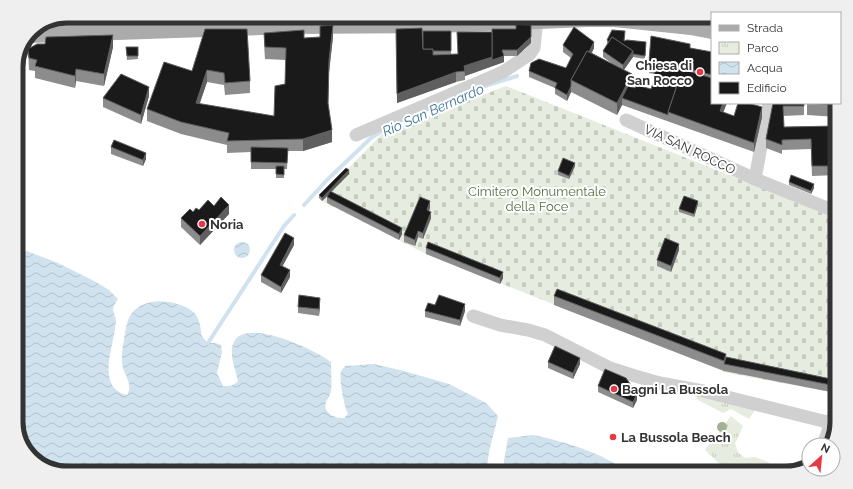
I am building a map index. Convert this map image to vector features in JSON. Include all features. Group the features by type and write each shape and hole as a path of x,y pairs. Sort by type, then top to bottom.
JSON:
{"main road":[{"path":"40,33 108,23"},
{"path":"671,23 711,29"}],"street":[{"path":"356,135 503,72 530,54 534,48 537,23"},
{"name":"VIA SAN ROCCO","path":"755,179 770,104"},
{"name":"VIA SAN ROCCO","path":"626,120 755,179 830,209"},
{"path":"473,316 500,325 545,335 610,368 635,376 660,383 703,391 830,423"},
{"path":"826,437 830,426"}],"green space":[{"name":"Cimitero Monumentale della Foce","path":"506,86 830,215 830,392 728,373 426,254 322,201 319,198 381,135"},
{"path":"698,394 755,410 749,419 731,409 723,413 696,399"},
{"path":"731,416 743,426 735,444 738,452 745,458 755,457 770,463 768,466 722,466 705,450"}],"water":[{"path":"242,242 249,247 250,250 245,257 242,258 235,253 234,250 239,243"},
{"path":"23,250 58,263 96,282 109,290 118,299 113,308 116,321 110,357 109,377 112,385 118,391 127,395 129,391 129,383 122,363 128,320 139,306 151,302 163,301 180,305 194,312 200,323 202,336 208,343 221,345 222,352 217,373 223,386 235,384 238,381 232,358 233,344 240,336 251,333 265,334 296,343 331,362 331,391 325,406 330,414 337,417 344,418 348,414 341,386 341,371 345,366 374,364 449,384 486,403 498,416 487,466 62,466 50,463 38,455 30,446 25,436 23,425"},
{"path":"533,435 570,444 607,459 618,466 504,466 508,438"}],"building":[{"path":"516,24 531,25 531,37 517,50 502,50 504,56 492,60 492,29 516,29"},
{"path":"333,25 329,60 328,103 332,130 303,139 227,141 229,133 181,122 147,109 164,62 192,71 205,29 247,29 250,81 225,83 224,73 207,70 196,103 274,116 275,86 285,84 286,48 265,47 264,33 304,30 304,38 320,37 320,26"},
{"path":"574,27 594,42 589,52 587,51 571,80 571,86 567,95 555,88 557,83 529,71 531,63 539,59 566,68 573,54 563,45"},
{"path":"422,28 423,49 433,49 433,55 458,54 457,32 492,32 492,57 464,66 465,71 456,72 397,94 396,29"},
{"path":"612,30 625,31 624,41 646,42 645,56 633,54 633,51 612,37 609,42 607,40"},
{"path":"423,31 451,31 451,51 433,51 433,49 423,49"},
{"path":"113,35 104,74 76,69 75,76 35,66 37,60 29,58 28,49 37,44 45,44 46,37"},
{"path":"651,36 690,44 690,48 711,52 711,75 688,69 649,61"},
{"path":"612,37 633,51 623,65 603,51"},
{"path":"126,47 138,47 138,56 127,56"},
{"path":"587,51 632,74 617,103 571,80"},
{"path":"656,65 688,71 711,78 711,104 723,104 720,111 734,116 738,104 752,104 762,107 754,143 668,112 678,82 654,77"},
{"path":"121,74 149,87 141,115 103,98"},
{"path":"654,80 677,85 668,115 622,98 628,86 635,88 636,85 651,89"},
{"path":"773,104 804,104 804,106 783,106 784,127 830,126 830,166 812,166 811,139 782,140 782,145 766,139"},
{"path":"114,140 146,153 143,160 111,147"},
{"path":"251,147 288,148 287,163 251,162"},
{"path":"563,158 575,163 569,176 558,171"},
{"path":"276,166 284,166 284,175 276,174"},
{"path":"346,168 349,170 322,198 319,195"},
{"path":"791,175 814,184 811,191 789,182"},
{"path":"330,191 402,228 399,234 327,197"},
{"path":"684,196 698,201 694,214 679,209"},
{"path":"221,197 229,205 200,236 181,218 190,209 193,212 196,208 199,210 208,200 214,206"},
{"path":"420,197 430,201 427,210 431,212 423,233 418,231 415,240 404,235"},
{"path":"285,233 294,238 280,265 290,270 281,287 261,275"},
{"path":"665,238 679,244 671,266 657,260"},
{"path":"428,242 503,272 500,278 426,248"},
{"path":"557,289 726,354 724,361 554,296"},
{"path":"299,295 320,298 319,309 298,307"},
{"path":"439,295 465,304 460,320 425,311 428,303 435,305"},
{"path":"555,346 580,358 573,373 548,362"},
{"path":"726,357 830,379 830,385 724,364"},
{"name":"Bagni La Bussola","path":"605,369 626,378 637,394 633,402 598,386"}],"waterway":[{"name":"Rio San Bernardo","path":"485,86 517,76"},
{"name":"Rio San Bernardo","path":"304,205 327,180 371,138 385,129"},
{"name":"Rio San Bernardo","path":"208,343 284,226 294,215"}],"place":[{"name":"Chiesa di San Rocco","path":"700,72"},
{"name":"Noria","path":"202,224"},
{"name":"Bagni La Bussola","path":"614,389"},
{"name":"La Bussola Beach","path":"613,437"}]}
